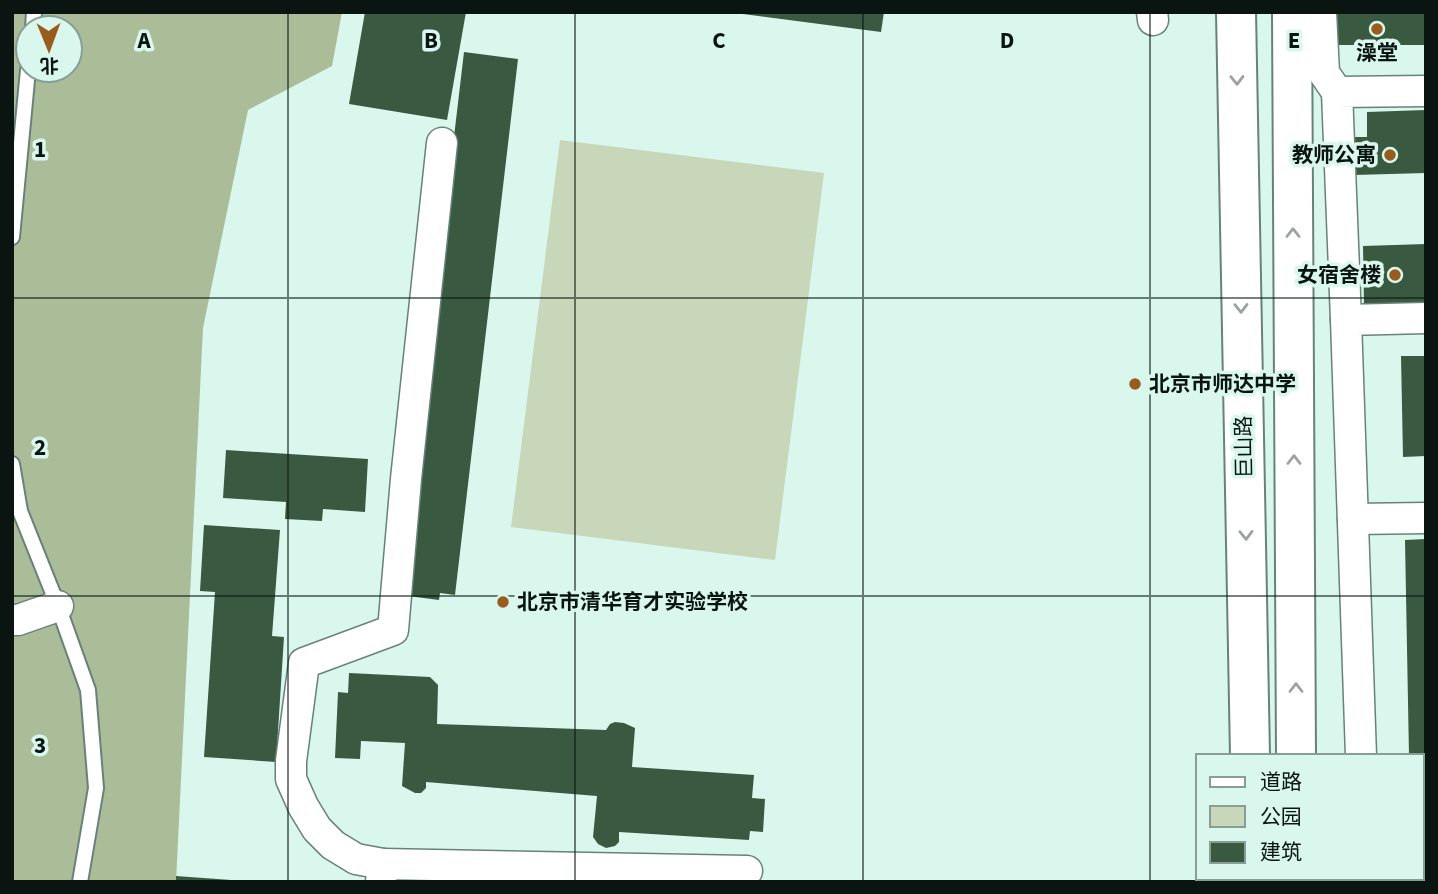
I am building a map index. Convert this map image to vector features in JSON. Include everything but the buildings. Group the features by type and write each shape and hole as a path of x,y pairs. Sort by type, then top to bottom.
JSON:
{"main road":[{"name":"巨山路","path":"1236,12 1250,754"},
{"path":"1292,12 1296,754"}],"street":[{"path":"1321,12 1324,72 1337,92 1361,754"},
{"path":"1337,92 1426,91"},
{"path":"442,144 393,630 304,663 291,779 317,829 333,845 382,873 747,871"},
{"path":"1346,320 1426,318"},
{"path":"1353,519 1426,517"},
{"path":"12,620 58,606"}],"lane":[{"path":"12,237 28,84"},
{"path":"12,464 20,512 88,690 96,788 80,882"}],"green space":[{"path":"12,12 342,12 332,66 248,110 203,328 176,882 12,882"},
{"path":"560,140 824,173 775,560 511,527"}],"place":[{"name":"澡堂","path":"1377,29"},
{"name":"教师公寓","path":"1390,155"},
{"name":"女宿舍楼","path":"1395,275"},
{"name":"北京市师达中学","path":"1135,384"},
{"name":"北京市清华育才实验学校","path":"503,602"}]}
